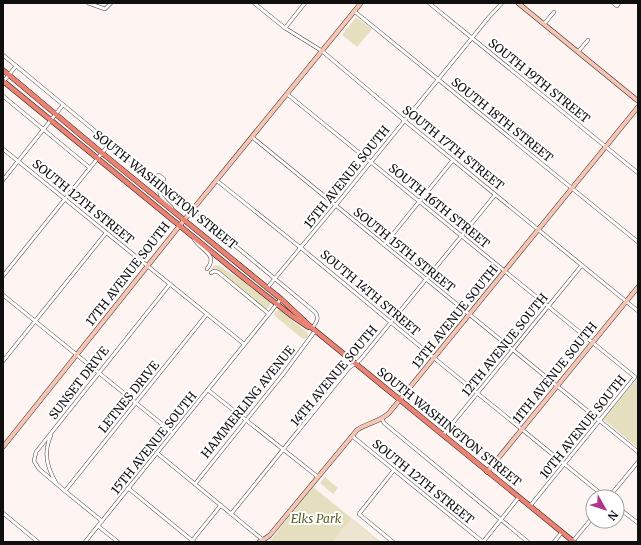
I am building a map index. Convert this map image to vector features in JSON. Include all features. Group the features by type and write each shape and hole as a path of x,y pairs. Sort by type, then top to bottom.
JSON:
{"main road":[{"name":"SOUTH WASHINGTON STREET","path":"3,70 102,153 268,288 314,330 573,542"},
{"name":"SOUTH WASHINGTON STREET","path":"3,81 276,304 314,330"}],"street":[{"path":"88,3 105,9 111,3"},
{"name":"SOUTH 17TH STREET","path":"254,3 285,28 322,51 405,121 638,311"},
{"path":"285,28 305,3"},
{"name":"17TH AVENUE SOUTH","path":"4,444 216,180 361,3"},
{"name":"SOUTH 19TH STREET","path":"429,3 638,173"},
{"name":"15TH AVENUE SOUTH","path":"268,288 502,3"},
{"path":"518,3 638,101"},
{"path":"613,3 617,6 619,3"},
{"name":"SOUTH 18TH STREET","path":"354,11 638,242"},
{"path":"544,24 554,12"},
{"path":"578,52 588,40"},
{"path":"3,55 153,179 159,176 164,179 159,187 159,193 174,211"},
{"path":"3,81 16,66"},
{"name":"SOUTH 16TH STREET","path":"287,94 635,377"},
{"path":"3,96 90,168"},
{"path":"3,180 63,105"},
{"name":"13TH AVENUE SOUTH","path":"261,541 270,536 352,436 360,428 382,419 400,401 638,107"},
{"name":"SOUTH 15TH STREET","path":"252,137 638,452"},
{"path":"3,276 110,143"},
{"name":"SOUTH 12TH STREET","path":"3,149 244,344"},
{"path":"384,245 453,160"},
{"name":"SOUTH 14TH STREET","path":"216,180 595,489"},
{"name":"14TH AVENUE SOUTH","path":"231,514 349,368 360,360 495,195"},
{"path":"194,208 209,224 317,314 318,318 314,330"},
{"path":"3,362 106,233"},
{"path":"193,237 196,243 210,256 211,262 207,269"},
{"name":"12TH AVENUE SOUTH","path":"443,435 582,265"},
{"path":"211,273 214,271 218,272 269,314"},
{"name":"SUNSET DRIVE","path":"65,491 39,469 34,461 36,452 170,284"},
{"name":"11TH AVENUE SOUTH","path":"487,472 638,287"},
{"path":"3,294 173,433"},
{"name":"15TH AVENUE SOUTH","path":"85,542 281,299"},
{"name":"LETNES DRIVE","path":"65,491 207,314"},
{"name":"HAMMERLING AVENUE","path":"194,484 284,373 314,330"},
{"name":"10TH AVENUE SOUTH","path":"530,506 635,377"},
{"path":"208,390 318,477"},
{"path":"382,419 384,423 528,542"},
{"path":"54,430 48,442 47,463 50,473 57,484 102,521"},
{"name":"SOUTH 12TH STREET","path":"352,436 483,542"},
{"path":"157,452 221,505 261,541"},
{"path":"616,489 638,462"},
{"path":"393,542 359,514 394,470"},
{"path":"128,488 192,542 221,505"},
{"path":"483,542 518,497"},
{"path":"3,513 38,542"},
{"path":"625,513 638,523"},
{"path":"98,526 118,542"},
{"path":"573,542 585,527"},
{"path":"554,542 562,532"}],"green space":[{"path":"356,17 372,29 357,47 342,35"},
{"path":"216,265 240,278 270,302 269,308 265,309 217,269 211,269"},
{"path":"280,310 308,333 307,338 303,339 276,317 274,314 276,311"},
{"path":"638,378 638,448 603,419"},
{"path":"325,477 338,488 333,494 320,483"},
{"name":"Elks Park","path":"313,487 381,542 269,542"}],"shaded area":[{"path":"351,519 379,542 334,542 333,541"}]}
